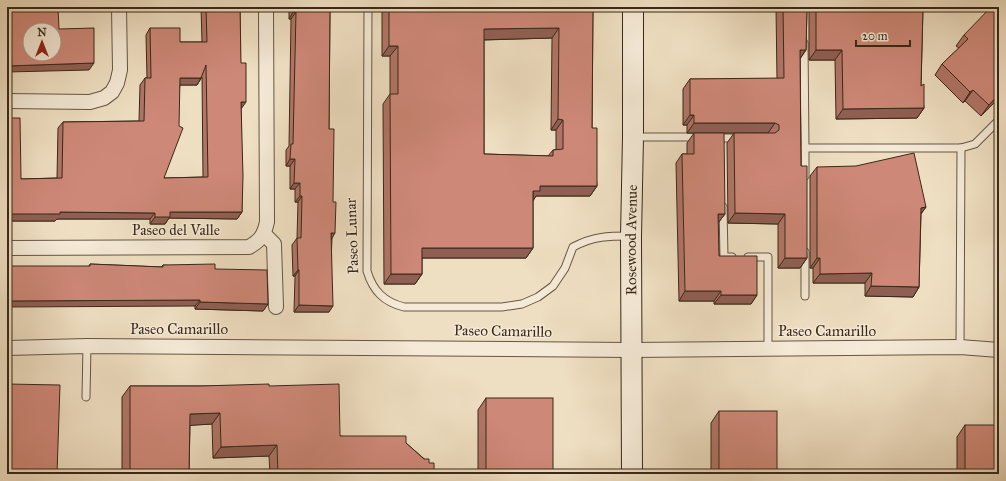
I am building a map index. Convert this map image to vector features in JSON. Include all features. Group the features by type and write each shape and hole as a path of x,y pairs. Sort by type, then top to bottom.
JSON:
{"main road":[{"name":"Rosewood Avenue","path":"632,7 632,474"}],"street":[{"path":"7,101 90,102 104,98 112,92 117,83 120,70 119,7"},
{"path":"266,7 267,222 264,234 274,244 276,307"},
{"name":"Paseo del Valle","path":"7,248 249,247 260,240 264,234"},
{"name":"Paseo Camarillo","path":"7,348 87,346 632,350 960,347 999,350"}],"lane":[{"name":"Paseo Lunar","path":"368,7 367,271 371,283 381,297 392,304 404,307 502,307 522,304 538,297 553,286 565,268 573,247 589,239 609,236 631,236"},
{"path":"804,38 805,187"},
{"path":"805,148 961,148 975,144 999,120"},
{"path":"633,137 745,138"},
{"path":"715,137 722,146"},
{"path":"960,347 961,148"},
{"path":"723,201 724,257 768,256 768,348"},
{"path":"805,241 805,296"},
{"path":"86,397 87,346"}],"building":[{"path":"7,7 58,7 59,22 22,22 22,62 62,62 62,29 94,28 94,63 7,66"},
{"path":"206,7 240,7 241,63 246,63 246,102 241,102 243,176 242,212 170,212 170,217 155,217 155,213 60,212 60,214 7,214 7,118 20,118 21,179 62,178 63,122 144,121 145,78 151,78 150,28 180,28 180,42 207,42","holes":["206,65 208,177 164,178 183,128 179,126 180,78 201,78"]},
{"path":"294,7 330,7 329,129 334,129 333,202 336,202 335,233 331,233 333,306 299,305 297,238 301,238 302,196 300,196 300,183 294,183 295,159 290,159 291,144 293,144 296,12 293,12"},
{"path":"389,7 593,7 592,128 597,128 597,186 540,186 540,191 533,191 533,248 422,248 422,274 391,274 390,94 398,94 398,46 389,46","holes":["559,28 558,119 563,120 563,149 553,150 553,156 484,154 484,29"]},
{"path":"783,7 807,7 806,50 800,50 801,166 807,166 807,258 785,258 785,214 735,213 734,133 775,133 779,130 779,125 775,123 694,123 694,115 690,115 690,79 784,78"},
{"path":"816,7 923,7 921,86 924,84 924,108 843,109 842,50 816,50"},
{"path":"991,7 998,7 998,10 999,9 999,94 989,105 973,90 970,92 942,64 968,39 964,35"},
{"path":"694,133 724,133 725,214 718,214 719,256 757,256 757,295 721,295 721,291 685,291 682,154 694,154"},
{"path":"914,153 926,207 921,208 919,287 871,286 872,273 820,274 820,258 817,258 817,167 856,166"},
{"path":"90,264 163,267 163,265 215,264 215,269 267,270 268,304 200,302 200,300 7,301 7,266 90,266"},
{"path":"7,384 60,385 57,474 7,474"},
{"path":"269,384 269,386 339,384 340,436 406,436 406,443 424,459 429,459 429,463 434,463 434,474 278,474 277,445 221,447 220,413 190,414 189,474 130,474 130,386"},
{"path":"486,398 553,398 553,474 486,474"},
{"path":"719,411 777,411 777,474 719,474"},
{"path":"965,425 999,425 999,474 965,474"}]}
